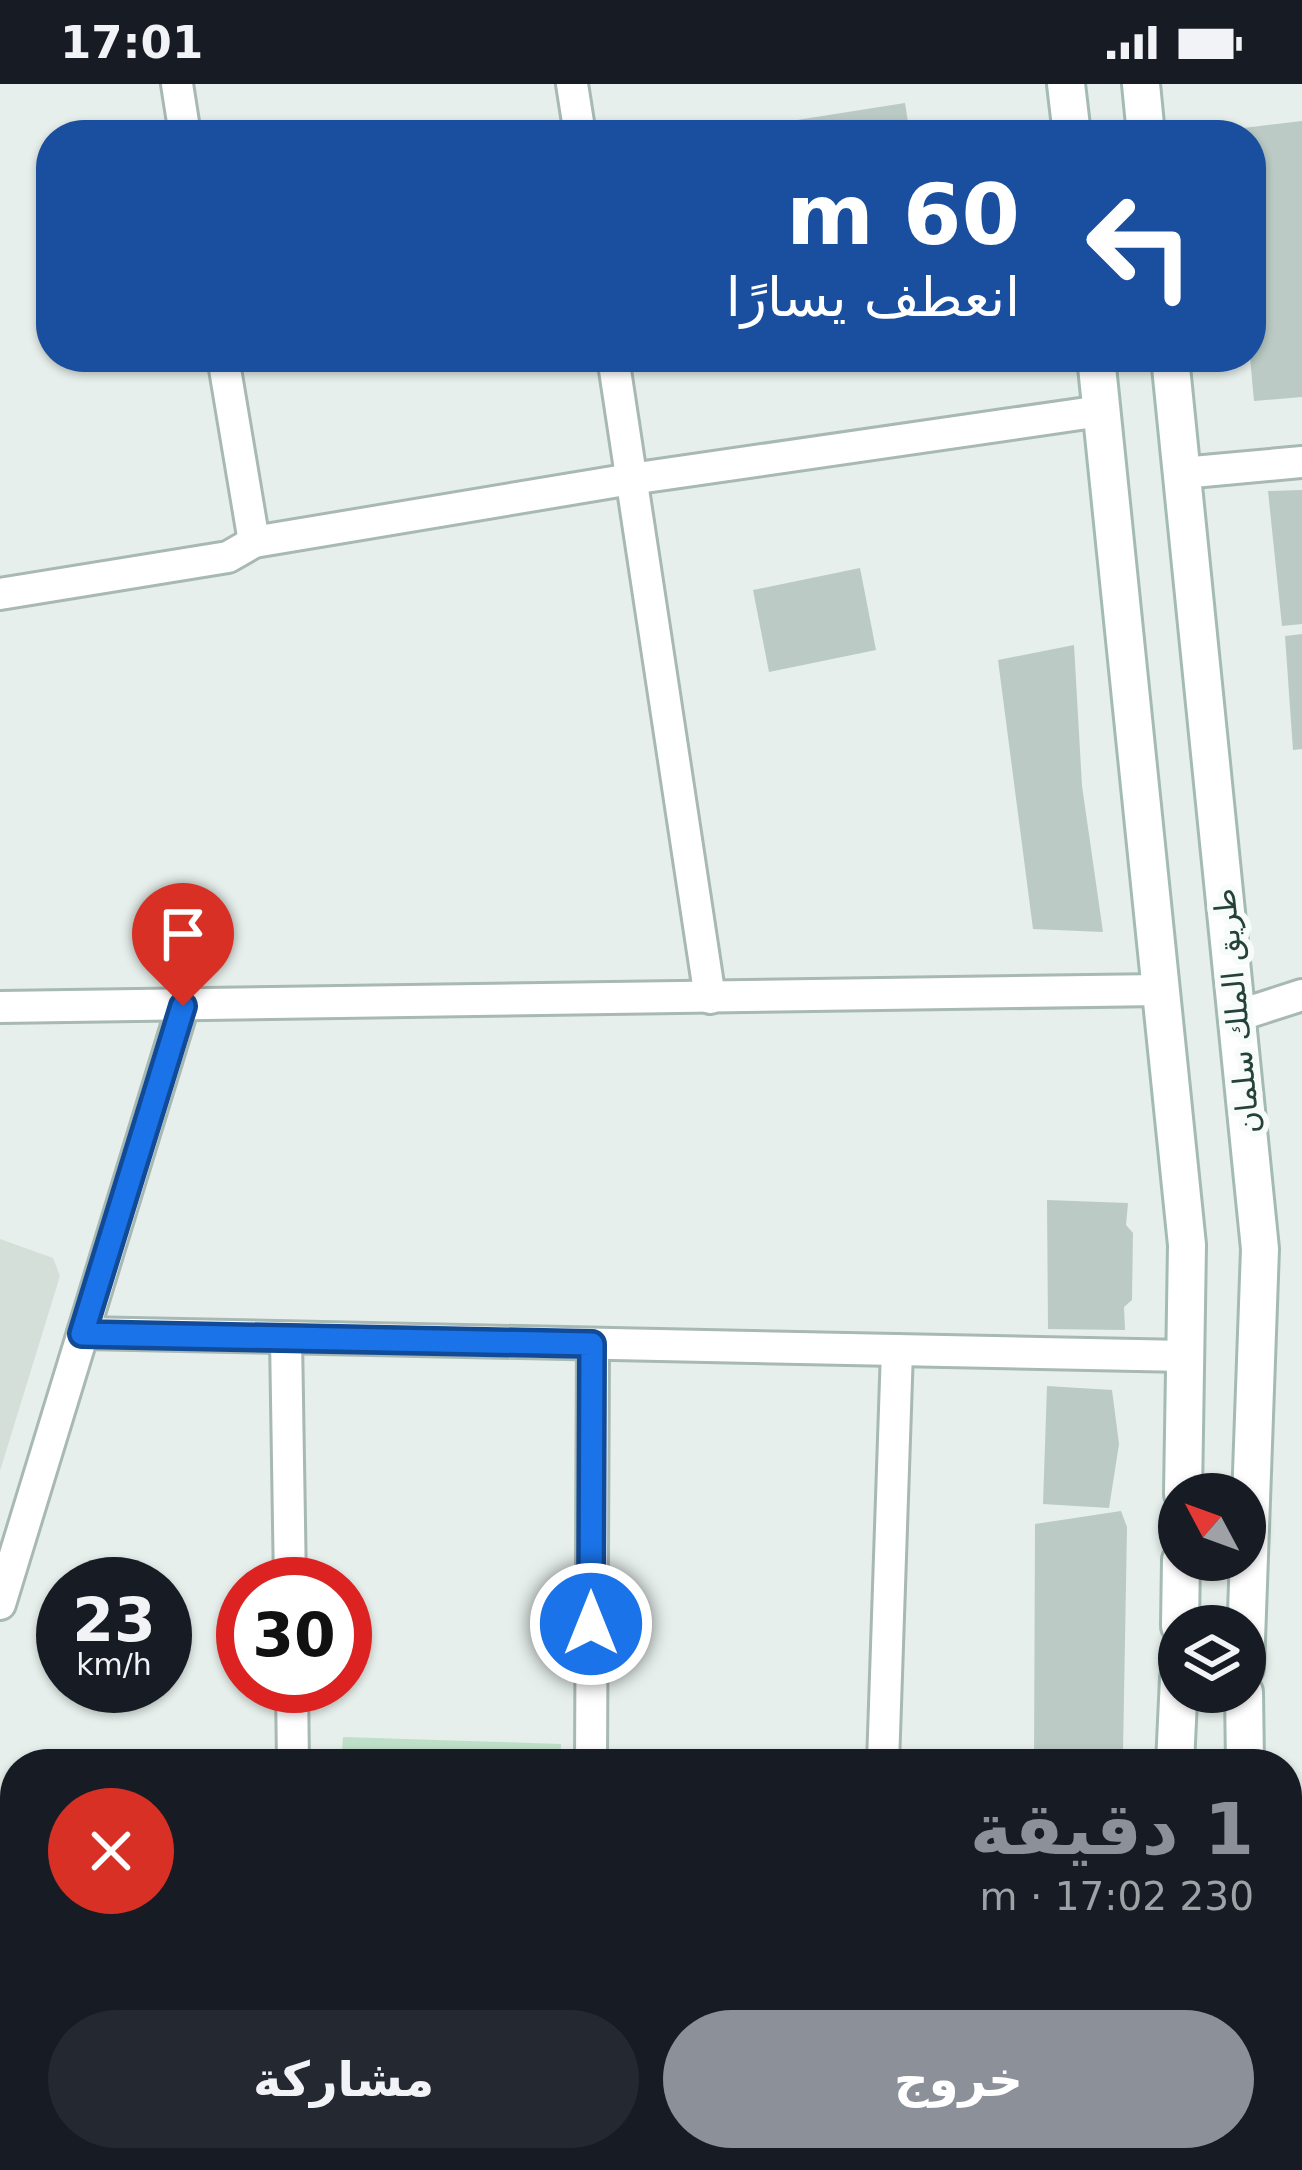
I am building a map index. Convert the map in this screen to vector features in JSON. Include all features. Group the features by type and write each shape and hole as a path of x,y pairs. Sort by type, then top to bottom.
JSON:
{"main road":[{"path":"1066,84 1070,120"},
{"path":"1141,84 1145,120"},
{"path":"1097,372 1187,1245 1183,1473"},
{"name":"طريق الملك سلمان","path":"1172,372 1260,1249 1247,1605"},
{"path":"1176,1749 1177,1713"},
{"path":"1244,1713 1245,1749"}],"street":[{"path":"177,84 183,120"},
{"path":"572,84 578,120"},
{"path":"226,372 254,542"},
{"path":"615,372 710,998"},
{"path":"0,594 228,557 254,542 631,479 1101,411"},
{"path":"1182,472 1302,462"},
{"path":"0,1007 1161,990"},
{"path":"1237,1016 1302,995"},
{"path":"0,1604 183,1006"},
{"path":"82,1334 1185,1356"},
{"path":"286,1338 290,1557"},
{"path":"591,1749 592,1344"},
{"path":"884,1749 897,1351"},
{"path":"292,1713 293,1749"}],"shaded area":[{"path":"0,1239 53,1258 60,1276 0,1471"}],"green space":[{"path":"343,1737 561,1744 561,1749 342,1749"}],"building":[{"path":"905,103 908,120 797,120"},
{"path":"1302,121 1302,397 1254,401 1251,372 1266,372 1266,125"},
{"path":"1302,490 1302,624 1282,626 1268,491"},
{"path":"860,568 876,650 769,672 753,590"},
{"path":"1302,634 1302,749 1293,750 1285,636"},
{"path":"1074,645 1082,786 1103,932 1033,929 998,660"},
{"path":"1047,1200 1128,1203 1126,1225 1133,1233 1132,1300 1124,1307 1125,1330 1048,1329"},
{"path":"1047,1386 1112,1390 1119,1444 1109,1508 1043,1504"},
{"path":"1121,1511 1127,1527 1123,1749 1034,1749 1035,1524"}],"route":[{"path":"183,1006 82,1334 592,1344 591,1624"}]}
